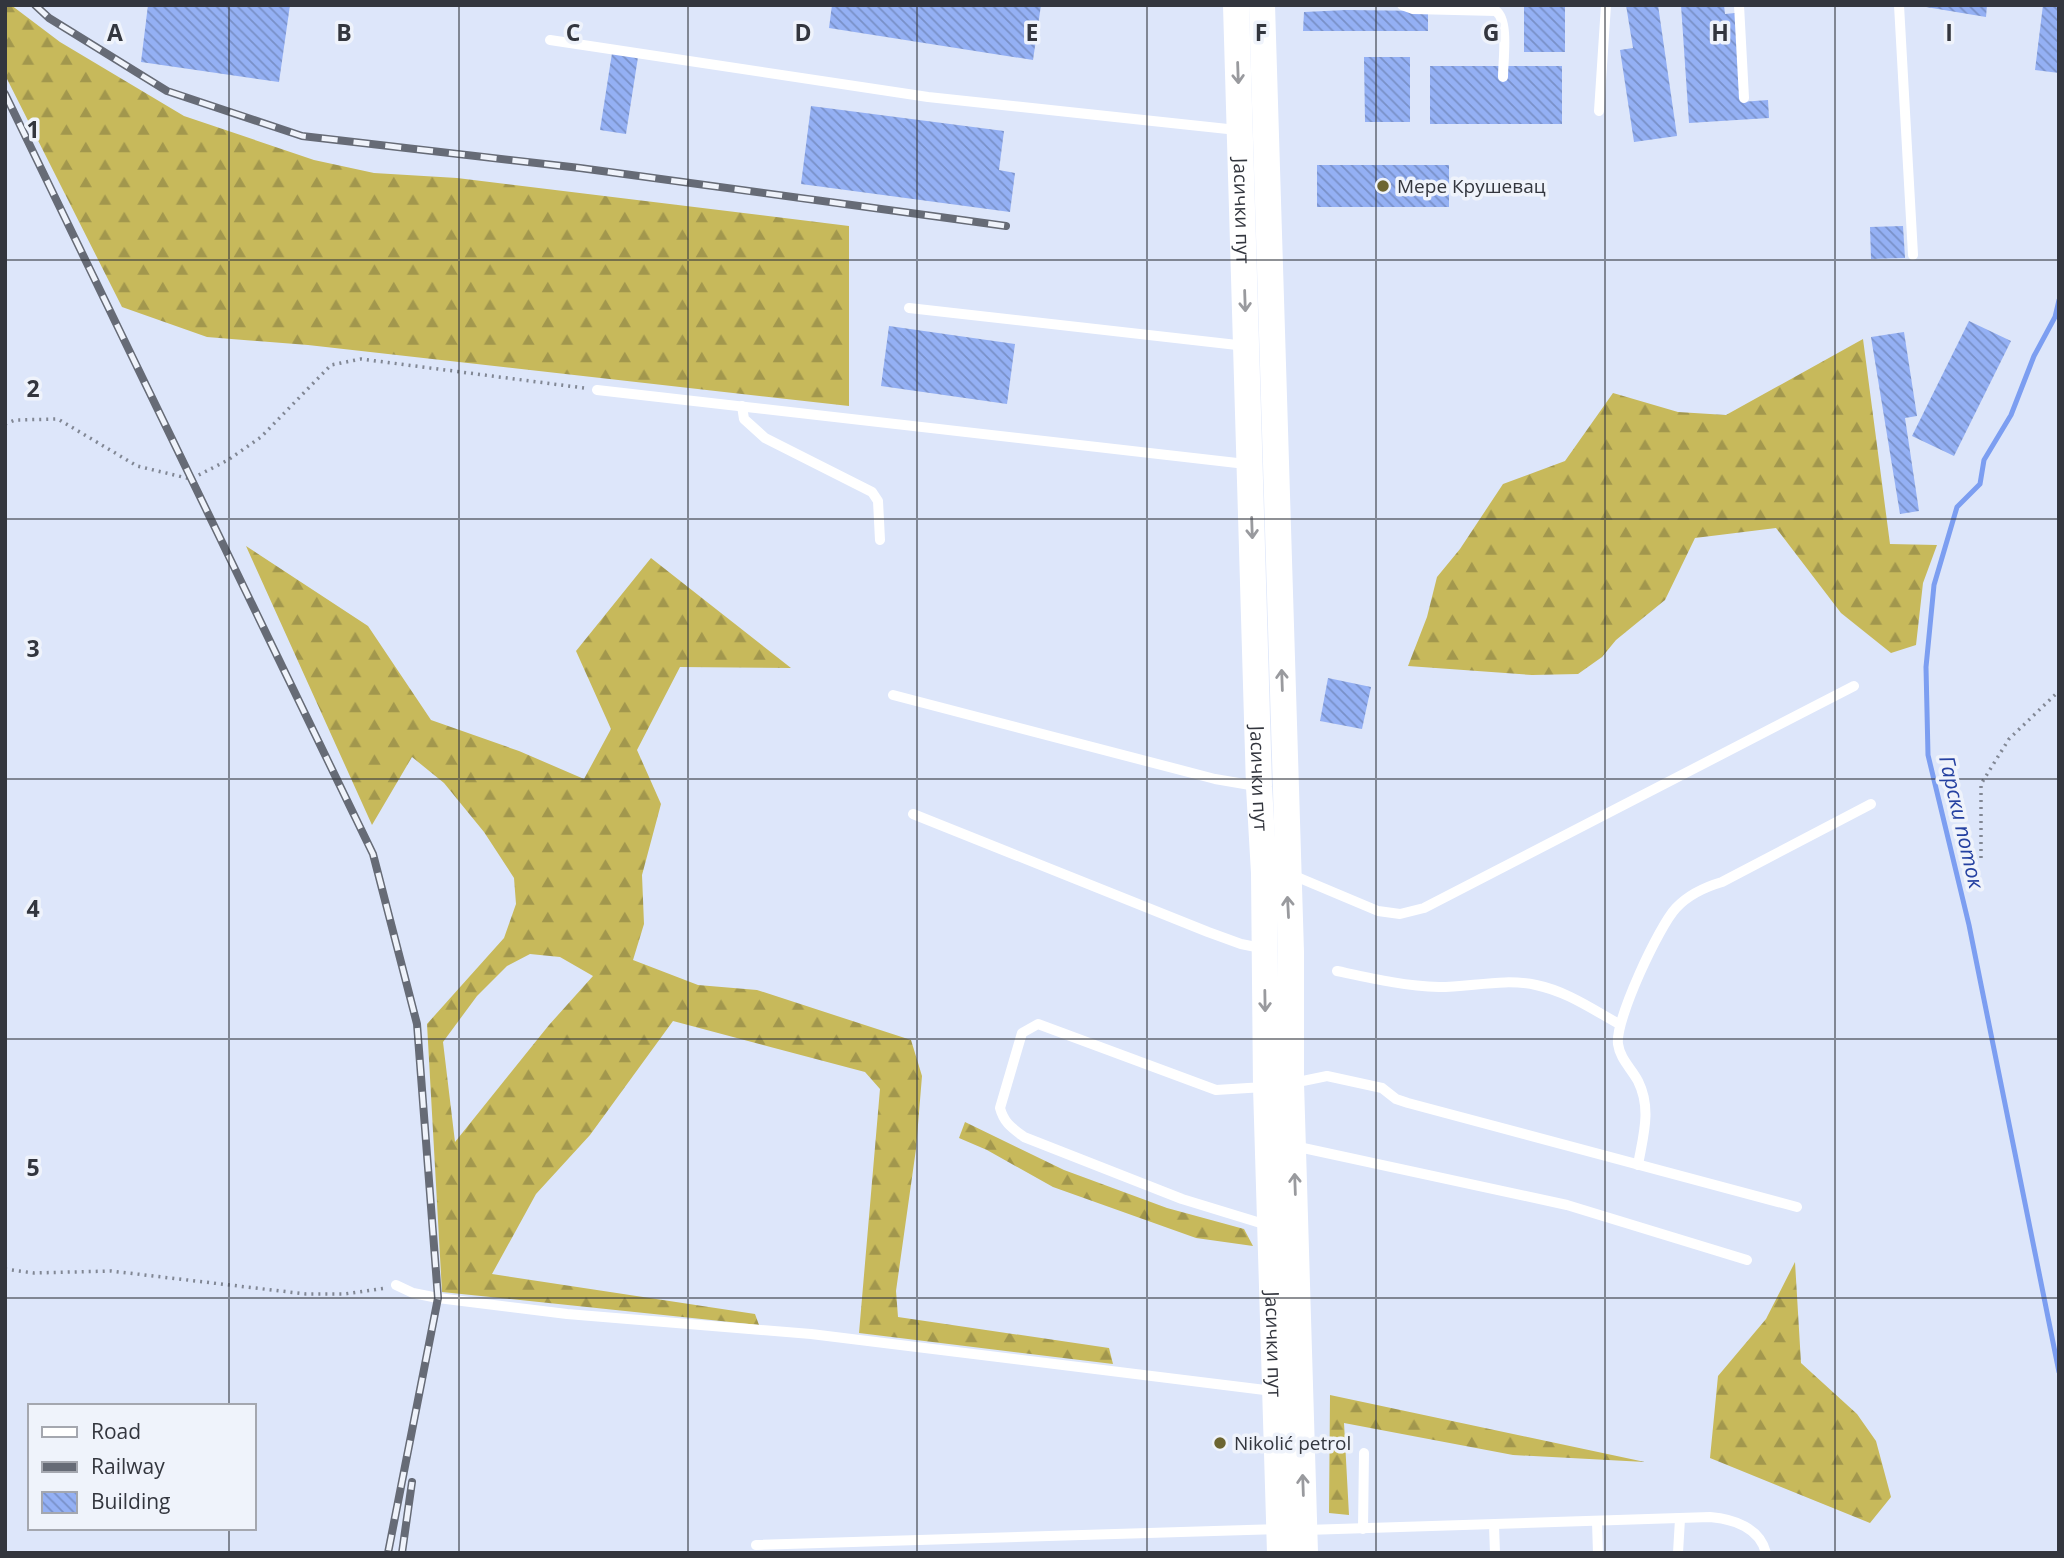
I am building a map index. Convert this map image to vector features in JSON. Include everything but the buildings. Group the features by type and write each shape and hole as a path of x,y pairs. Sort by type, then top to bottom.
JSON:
{"main road":[{"name":"Јасички пут","path":"1236,5 1239,131 1259,347 1275,873 1291,951 1278,1085 1294,1146 1284,1228"},
{"name":"Јасички пут","path":"1259,347 1266,131 1262,5"},
{"name":"Јасички пут","path":"1275,873 1264,948 1278,1085 1292,1541"}],"lane":[{"path":"1402,5 1408,9 1496,11 1503,19 1503,77"},
{"path":"1599,111 1606,5"},
{"path":"1739,5 1744,98"},
{"path":"1899,5 1913,255"},
{"path":"550,40 928,97 1239,131 1266,131"},
{"path":"909,308 1259,347"},
{"path":"597,390 1263,467"},
{"path":"742,406 744,419 765,438 872,492 878,501 880,540"},
{"path":"1275,873 1304,877 1378,911 1400,914 1424,908 1854,686"},
{"path":"893,695 1215,779 1272,787"},
{"path":"1638,1164 1647,1113 1637,1079 1618,1045 1619,1024 1660,931 1675,909 1696,892 1722,882 1871,804"},
{"path":"913,814 1241,944 1291,951"},
{"path":"1337,971 1397,983 1437,987 1514,982 1533,984 1567,995 1619,1024"},
{"path":"1284,1228 1182,1199 1024,1137 1009,1126 1003,1119 1000,1108 1023,1033 1038,1024 1216,1090 1278,1085 1327,1076 1370,1085 1382,1088 1396,1099 1408,1103 1797,1207"},
{"path":"1294,1146 1567,1205 1747,1261"},
{"path":"396,1285 413,1293 438,1298 568,1314 811,1334 1288,1391"},
{"path":"1363,1529 1364,1453"},
{"path":"756,1545 1292,1541 1363,1529 1710,1517 1732,1521 1753,1532 1763,1541 1766,1553"},
{"path":"1678,1553 1680,1519"},
{"path":"1597,1522 1598,1553"},
{"path":"1494,1525 1495,1553"}],"path":[{"path":"5,424 15,419 58,419 137,466 191,479 229,460 261,437 331,365 361,359 597,390"},
{"path":"1981,858 1981,785 2009,739 2059,691"},
{"path":"5,1269 34,1273 111,1271 306,1294 345,1294 396,1285"}],"green space":[{"path":"5,5 11,5 60,42 184,116 314,160 374,173 457,178 849,226 849,406 308,345 207,337 122,307 5,75"},
{"path":"1863,339 1890,544 1937,545 1923,583 1916,645 1891,653 1841,613 1776,528 1695,538 1665,600 1616,640 1602,657 1578,674 1532,675 1408,666 1427,617 1437,577 1460,549 1503,484 1565,461 1613,393 1678,412 1726,415"},
{"path":"246,546 368,626 431,720 519,751 584,779 611,729 576,651 651,558 791,668 680,667 637,750 661,804 642,875 644,924 633,960 698,985 757,990 911,1040 922,1076 916,1149 896,1291 898,1317 1109,1348 1113,1364 859,1333 880,1089 865,1072 673,1021 590,1135 536,1194 492,1274 755,1314 759,1325 442,1292 427,1024 504,938 516,904 514,878 484,832 444,783 412,757 372,825","holes":["530,954 560,957 593,976 549,1025 455,1142 443,1042 477,996 507,966"]},
{"path":"965,1122 1064,1170 1167,1208 1244,1229 1253,1246 1196,1238 1053,1187 987,1150 959,1138"},
{"path":"1795,1262 1801,1363 1857,1414 1876,1441 1891,1497 1870,1523 1710,1458 1718,1376 1766,1319"},
{"path":"1330,1395 1645,1462 1513,1455 1344,1423 1349,1515 1329,1513"}],"waterway":[{"name":"Гарски поток","path":"2059,300 2055,317 2034,356 2011,415 1984,460 1980,484 1957,507 1934,585 1926,667 1928,755 1969,925 2059,1372"}],"railway":[{"path":"35,5 49,18 167,91 302,136 580,168 1006,226"},
{"path":"5,94 373,854 417,1024 438,1298 388,1553"},
{"path":"402,1553 412,1482"}],"place":[{"name":"Мере Крушевац","path":"1383,186"},
{"name":"Nikolić petrol","path":"1220,1443"}]}
